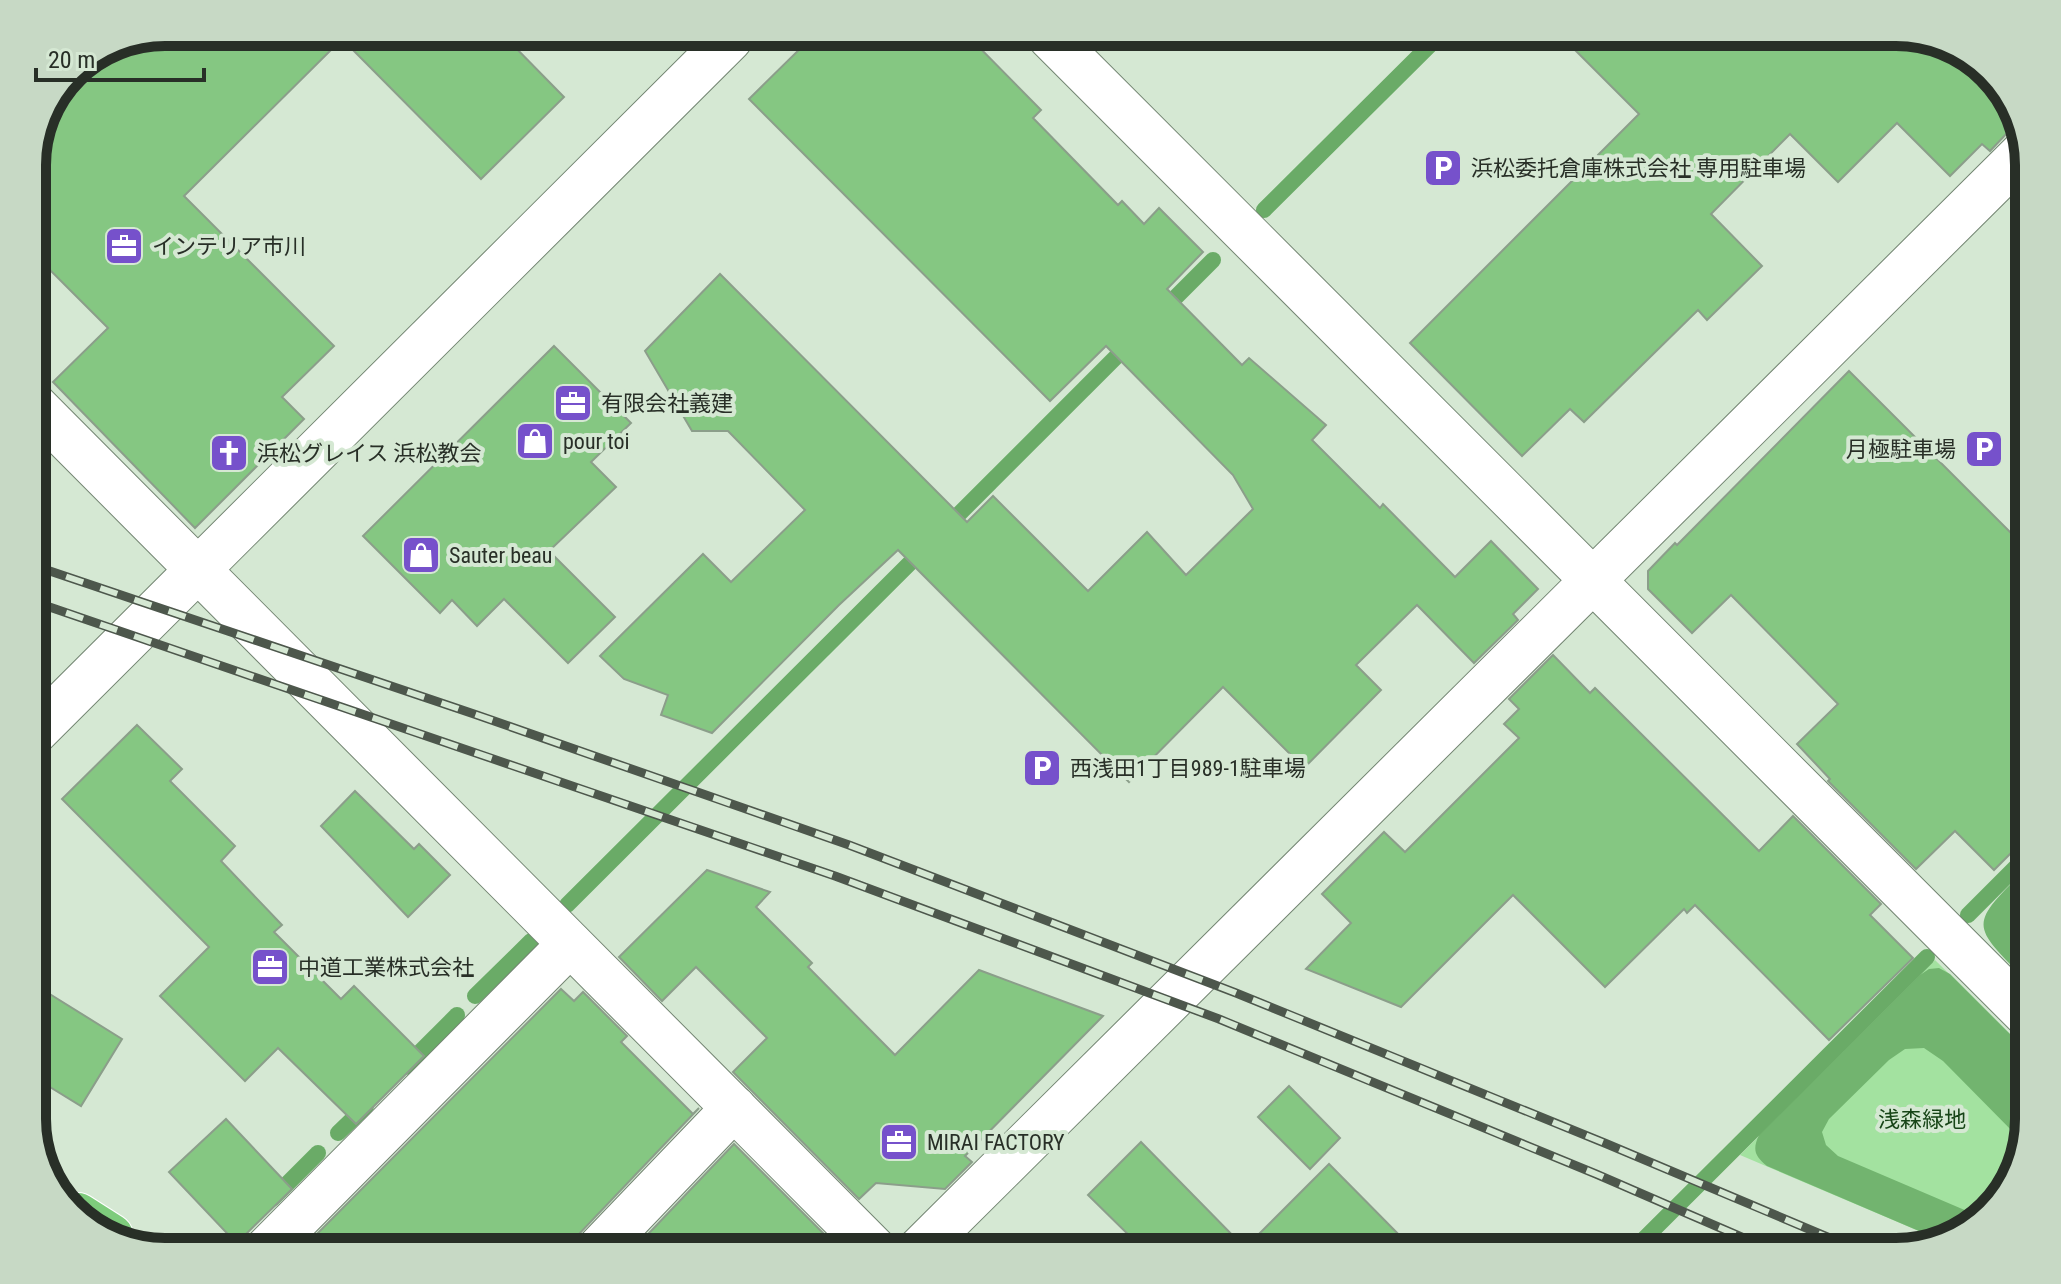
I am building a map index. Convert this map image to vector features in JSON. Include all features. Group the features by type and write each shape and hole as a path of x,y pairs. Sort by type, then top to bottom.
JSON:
{"street":[{"path":"46,721 723,46"},
{"path":"1059,46 2015,1003"},
{"path":"931,1238 2015,161"},
{"path":"46,417 863,1238"},
{"path":"278,1238 570,944"},
{"path":"609,1238 734,1108"}],"green space":[{"path":"2015,880 2015,969 1987,935 1984,924 1986,914"},
{"name":"浅森緑地","path":"1935,960 2015,1039 2014,1134 2006,1164 1980,1203 1941,1229 1926,1234 1740,1155"},
{"path":"1939,968 1950,974 2015,1039 2014,1133 1943,1061 1924,1048 1905,1049 1889,1060 1829,1119 1822,1132 1826,1145 1838,1156 1969,1212 1926,1234 1767,1166 1757,1156 1755,1149 1759,1135 1929,969"}],"building":[{"path":"335,46 184,196 334,346 282,397 304,419 195,528 53,382 108,328 46,266 46,157 50,134 64,103 105,63 142,48"},
{"path":"349,46 514,46 564,97 481,179"},
{"path":"803,46 978,46 1041,110 1033,118 1118,205 1122,201 1144,224 1159,208 1203,252 1167,289 1242,365 1249,358 1326,425 1312,440 1380,508 1383,504 1455,577 1491,541 1538,589 1513,614 1518,620 1474,663 1417,605 1356,665 1381,690 1304,768 1223,687 1129,782 898,550 712,733 661,715 668,695 624,679 600,656 703,554 731,582 805,510 728,431 692,431 645,351 720,274 967,522 993,496 1088,591 1147,532 1186,575 1253,509 1233,475 1106,346 1050,401 749,99"},
{"path":"1571,46 1896,46 1927,50 1955,62 1980,81 2003,112 2010,130 1990,151 1982,144 1950,176 1897,123 1838,182 1790,134 1711,214 1762,266 1707,320 1698,310 1584,422 1570,409 1522,456 1410,343 1639,114"},
{"path":"554,346 631,423 591,462 616,487 549,551 615,617 568,663 504,599 477,626 452,600 440,613 363,536"},
{"path":"1849,371 2015,537 2015,849 1994,870 1955,831 1916,869 1828,781 1830,779 1797,744 1838,704 1731,595 1692,633 1648,589 1648,571 1675,543 1677,545"},
{"path":"1553,655 1590,693 1595,688 1759,851 1793,816 1881,904 1870,915 1913,958 1829,1040 1695,905 1687,913 1684,909 1605,987 1513,895 1401,1007 1306,969 1351,923 1322,894 1384,832 1405,852 1519,738 1504,724 1519,709 1509,699"},
{"path":"137,725 182,769 170,781 235,846 221,861 282,925 274,932 341,999 354,986 424,1056 356,1124 278,1048 245,1081 160,996 209,947 62,799"},
{"path":"355,791 414,849 419,844 450,875 408,917 321,826"},
{"path":"707,870 770,892 756,907 812,963 808,967 895,1055 979,970 1103,1016 965,1156 972,1162 945,1189 876,1183 859,1199 733,1072 767,1038 696,967 662,1001 619,957"},
{"path":"561,989 574,1001 583,992 627,1036 621,1042 693,1114 699,1108 576,1238 313,1238"},
{"path":"46,992 122,1039 81,1106 46,1085"},
{"path":"1289,1086 1340,1138 1310,1169 1258,1117"},
{"path":"226,1119 292,1189 244,1238 231,1238 169,1172"},
{"path":"1141,1142 1235,1238 1132,1238 1088,1195"},
{"path":"734,1144 824,1234 820,1238 644,1238"},
{"path":"1329,1164 1402,1238 1255,1238"}],"waterway":[{"path":"1264,210 1429,46"},
{"path":"1160,313 1213,260"},
{"path":"945,528 1132,341"},
{"path":"567,905 926,547"},
{"path":"1968,915 2015,868"},
{"path":"475,996 531,941"},
{"path":"1645,1238 1927,957"},
{"path":"405,1067 457,1015"},
{"path":"338,1133 366,1106"},
{"path":"272,1199 318,1153"}],"railway":[{"path":"46,570 849,845 1236,993 1830,1238"},
{"path":"46,606 835,876 1219,1019 1744,1238"}],"place":[{"name":"浜松委托倉庫株式会社 専用駐車場","path":"1443,168"},
{"name":"インテリア市川","path":"124,246"},
{"name":"有限会社義建","path":"573,403"},
{"name":"pour toi","path":"535,441"},
{"name":"月極駐車場","path":"1984,449"},
{"name":"浜松グレイス 浜松教会","path":"229,453"},
{"name":"Sauter beau","path":"421,555"},
{"name":"西浅田1丁目989-1駐車場","path":"1042,768"},
{"name":"中道工業株式会社","path":"270,967"},
{"name":"MIRAI FACTORY","path":"899,1142"}]}
